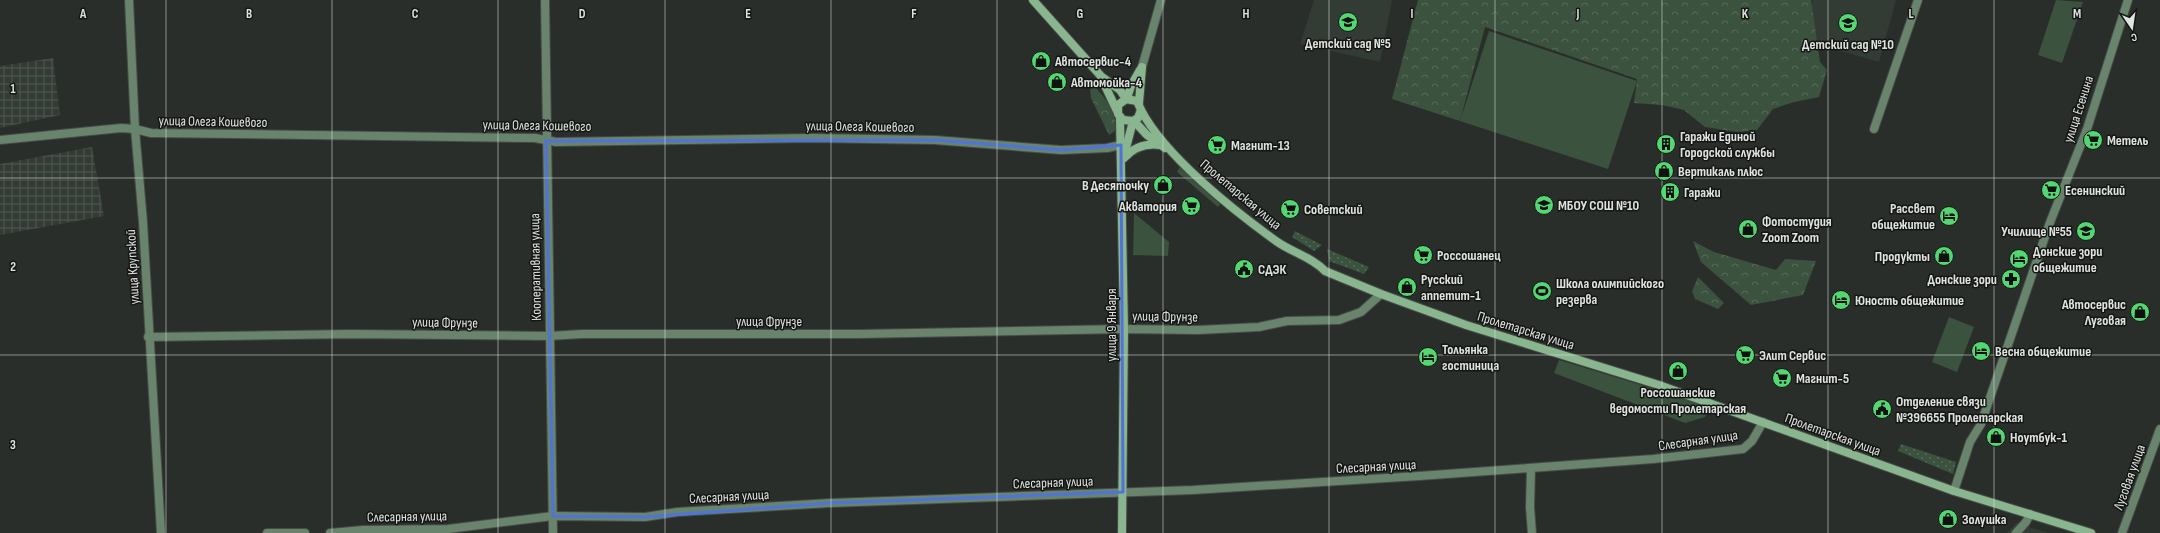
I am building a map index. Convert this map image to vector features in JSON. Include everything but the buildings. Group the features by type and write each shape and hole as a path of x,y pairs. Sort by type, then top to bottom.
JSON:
{"main road":[{"path":"1033,0 1100,75 1120,90 1126,98 1134,99 1140,107"},
{"path":"1118,114 1118,105 1126,98 1130,86 1142,67"},
{"path":"1122,169 1133,121 1140,114 1142,67"},
{"path":"1100,75 1118,114 1123,120 1133,121 1147,135 1172,153"},
{"name":"Пролетарская улица","path":"1140,107 1146,120 1172,153 1239,212 1277,242 1319,265 1325,270 1381,294 1466,325 1659,385 1954,491 2091,533"},
{"name":"улица 9 Января","path":"1118,114 1122,144 1124,329 1122,533"},
{"path":"1124,158 1130,150 1139,146 1161,145"}],"street":[{"name":"улица Крупской","path":"129,0 135,129 143,222 148,337 161,533"},
{"name":"Кооперативная улица","path":"545,0 553,533"},
{"path":"1142,67 1161,0"},
{"path":"1874,129 1918,0"},
{"name":"улица Есенина","path":"1954,491 1970,442 1981,424 2049,225 2087,129 2128,0"},
{"name":"улица Олега Кошевого","path":"0,140 120,128 135,129 151,133 535,138 546,141 813,138 935,140 1061,150 1107,148 1122,144"},
{"name":"улица Фрунзе","path":"148,337 350,334 549,336 582,334 859,334 1124,329 1198,330 1259,327 1287,321 1339,320 1360,312 1381,294"},
{"name":"Слесарная улица","path":"330,533 363,530 448,529 553,516 645,516 677,512 830,503 1072,496 1123,492 1209,489 1674,457 1743,449 1752,441 1763,422"},
{"name":"Луговая улица","path":"2122,533 2160,430"},
{"path":"1531,468 1530,506 1532,533"},
{"path":"2016,533 2026,522 2030,514"},
{"path":"267,533 305,533"}],"highlighted area":[{"path":"935,140 1061,150 1121,145 1123,492 830,503 645,517 553,516 546,141"}],"shaded area":[{"name":"Детский сад №5","path":"1314,0 1392,0 1380,62 1300,44"},
{"name":"Детский сад №10","path":"1813,0 1896,0 1879,62 1802,40"},
{"path":"53,58 60,115 0,128 0,66"},
{"path":"92,147 104,216 0,235 0,164"},
{"path":"2016,523 2048,533 2007,533"}],"green space":[{"path":"1418,0 1811,0 1820,62 1827,70 1819,97 1794,102 1773,109 1757,130 1738,132 1705,127 1684,110 1662,105 1634,103 1637,79 1485,27 1460,121 1392,99"},
{"path":"2056,0 2083,2 2062,63 2038,55"},
{"path":"1489,31 1637,81 1608,169 1460,121"},
{"path":"1089,79 1104,97 1112,110 1116,123 1115,131 1109,135 1091,98"},
{"path":"1180,167 1222,201 1218,207 1177,172"},
{"path":"1134,213 1169,242 1168,256 1133,255"},
{"path":"1295,231 1322,245 1314,251 1292,237"},
{"path":"1693,241 1714,252 1776,270 1785,259 1816,261 1803,295 1751,305 1701,262"},
{"path":"1327,249 1369,267 1364,274 1329,261"},
{"path":"1698,277 1724,303 1718,309 1695,299 1692,291"},
{"path":"1949,317 1974,327 1957,372 1932,362"},
{"path":"1559,360 1710,406 1705,417 1685,423 1554,373"},
{"path":"1901,444 1956,462 1953,474 1898,451"}],"place":[{"name":"Детский сад №5","path":"1348,22"},
{"name":"Детский сад №10","path":"1848,23"},
{"name":"Автосервис-4","path":"1041,61"},
{"name":"Автомойка-4","path":"1057,82"},
{"name":"Метель","path":"2093,140"},
{"name":"Гаражи Единой Городской службы","path":"1666,144"},
{"name":"Магнит-13","path":"1217,145"},
{"name":"Вертикаль плюс","path":"1664,171"},
{"name":"В Десяточку","path":"1163,185"},
{"name":"Есенинский","path":"2051,190"},
{"name":"Гаражи","path":"1670,192"},
{"name":"МБОУ СОШ №10","path":"1544,205"},
{"name":"Акватория","path":"1191,206"},
{"name":"Советский","path":"1290,209"},
{"name":"Рассвет общежитие","path":"1949,216"},
{"name":"Фотостудия Zoom Zoom","path":"1748,229"},
{"name":"Училище №55","path":"2086,231"},
{"name":"Россошанец","path":"1423,255"},
{"name":"Продукты","path":"1944,256"},
{"name":"Донские зори общежитие","path":"2019,259"},
{"name":"СДЭК","path":"1244,269"},
{"name":"Донские зори","path":"2011,279"},
{"name":"Русский аппетит-1","path":"1407,287"},
{"name":"Школа олимпийского резерва","path":"1542,291"},
{"name":"Юность общежитие","path":"1841,300"},
{"name":"Автосервис Луговая","path":"2140,312"},
{"name":"Весна общежитие","path":"1981,351"},
{"name":"Элит Сервис","path":"1745,355"},
{"name":"Тольянка гостиница","path":"1428,357"},
{"name":"Россошанские ведомости Пролетарская","path":"1678,371"},
{"name":"Магнит-5","path":"1782,378"},
{"name":"Отделение связи №396655 Пролетарская","path":"1882,409"},
{"name":"Ноутбук-1","path":"1996,437"},
{"name":"Золушка","path":"1948,519"}]}
